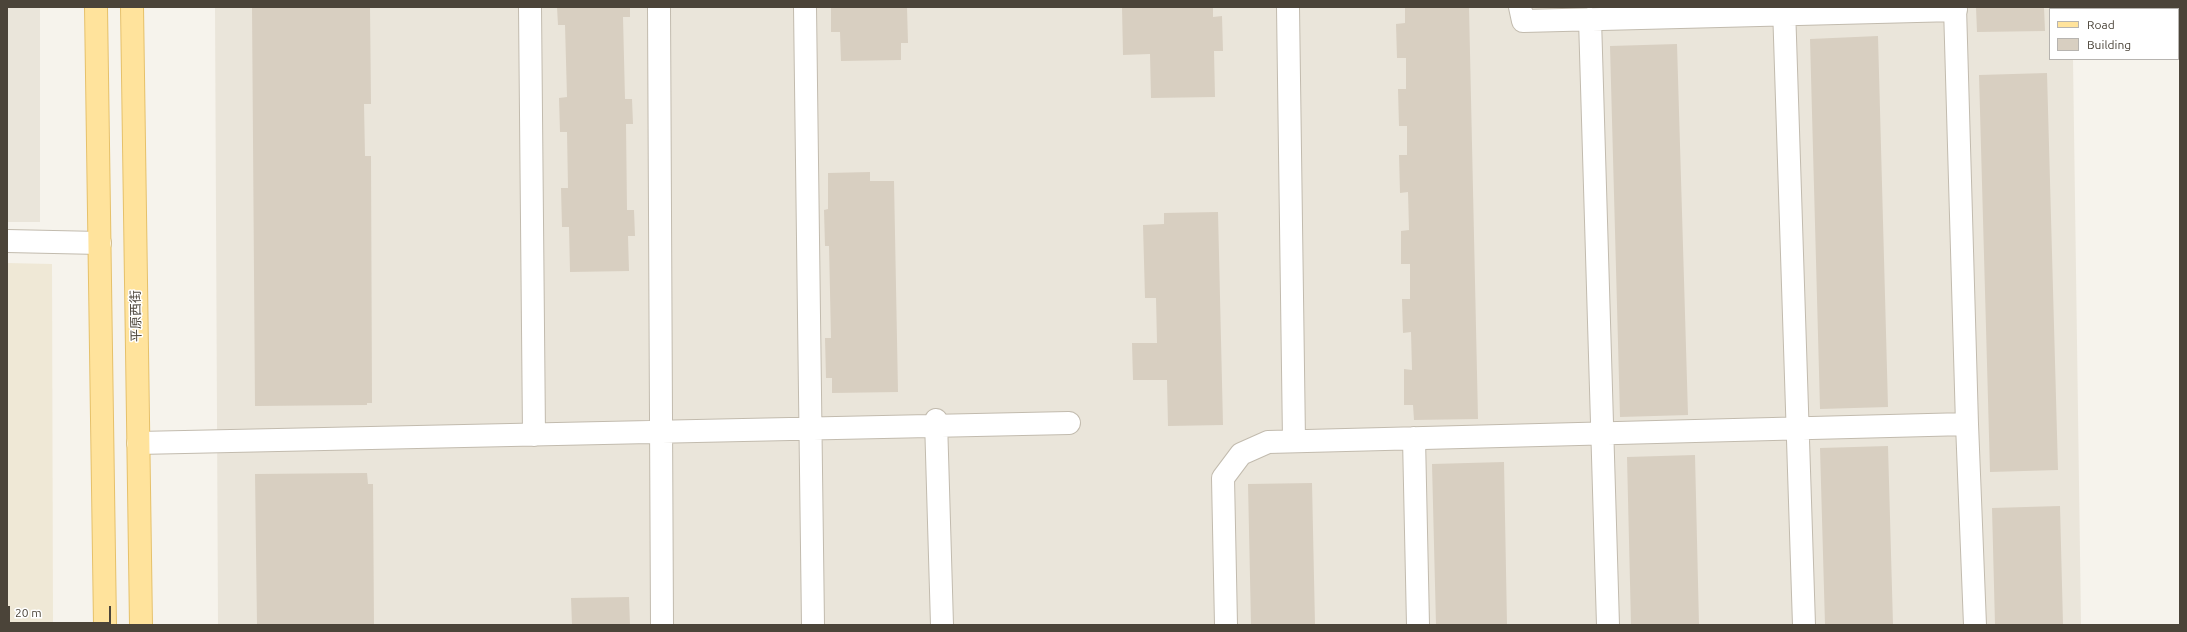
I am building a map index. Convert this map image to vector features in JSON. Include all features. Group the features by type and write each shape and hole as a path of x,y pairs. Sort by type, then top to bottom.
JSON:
{"main road":[{"path":"96,7 105,625"},
{"name":"平原西街","path":"132,7 141,625"}],"street":[{"path":"530,7 534,435"},
{"path":"659,7 662,625"},
{"path":"805,7 813,625"},
{"path":"1288,7 1294,441"},
{"path":"1520,7 1523,21 1784,11 1955,8 1967,424 1976,625"},
{"path":"1784,11 1804,625"},
{"path":"1590,19 1608,625"},
{"path":"7,241 100,243"},
{"path":"138,443 811,429 936,423 1069,423"},
{"path":"936,423 942,625"},
{"path":"1226,625 1224,478 1241,454 1268,442 1967,424"},
{"path":"1414,438 1418,625"}],"shaded area":[{"path":"7,7 40,7 40,222 7,222"},
{"path":"215,7 2072,7 2049,8 2049,60 2073,60 2081,625 218,625"},
{"path":"7,263 52,264 53,625 7,625"}],"building":[{"path":"252,7 370,7 371,104 364,104 365,156 371,156 372,403 367,403 367,405 255,406"},
{"path":"557,7 630,7 630,17 623,17 625,99 632,99 633,124 626,124 627,210 634,210 635,236 628,236 629,271 570,272 569,227 562,227 561,188 568,188 567,132 560,132 559,98 567,97 565,25 558,25"},
{"path":"831,7 907,7 908,43 901,43 901,60 841,61 840,32 831,32"},
{"path":"1122,7 1213,7 1213,17 1222,16 1223,51 1214,51 1215,97 1151,98 1150,54 1123,55"},
{"path":"1405,7 1469,7 1478,419 1414,420 1413,405 1404,405 1404,369 1412,370 1411,332 1403,333 1402,299 1410,299 1410,264 1401,264 1401,231 1409,230 1408,192 1400,193 1399,155 1407,155 1407,126 1399,126 1398,89 1406,89 1406,58 1397,58 1396,24 1405,23"},
{"path":"1976,7 2044,7 2045,31 1977,32"},
{"path":"1878,36 1888,407 1820,409 1810,39"},
{"path":"1677,44 1688,415 1620,417 1610,46"},
{"path":"2047,73 2058,470 1990,472 1979,75"},
{"path":"870,172 870,181 894,181 898,392 832,393 832,378 826,378 825,338 831,338 829,246 825,246 824,210 828,209 828,173"},
{"path":"1218,212 1223,425 1168,426 1167,380 1133,380 1132,343 1157,343 1156,298 1145,298 1143,225 1164,224 1164,213"},
{"path":"1888,446 1893,625 1825,625 1820,448"},
{"path":"1695,455 1699,625 1631,625 1627,457"},
{"path":"1504,462 1507,625 1436,625 1432,464"},
{"path":"367,473 368,484 373,484 374,625 257,625 255,474"},
{"path":"1312,483 1315,625 1251,625 1248,484"},
{"path":"2060,506 2063,625 1995,625 1992,508"},
{"path":"629,597 630,625 572,625 571,598"}]}
